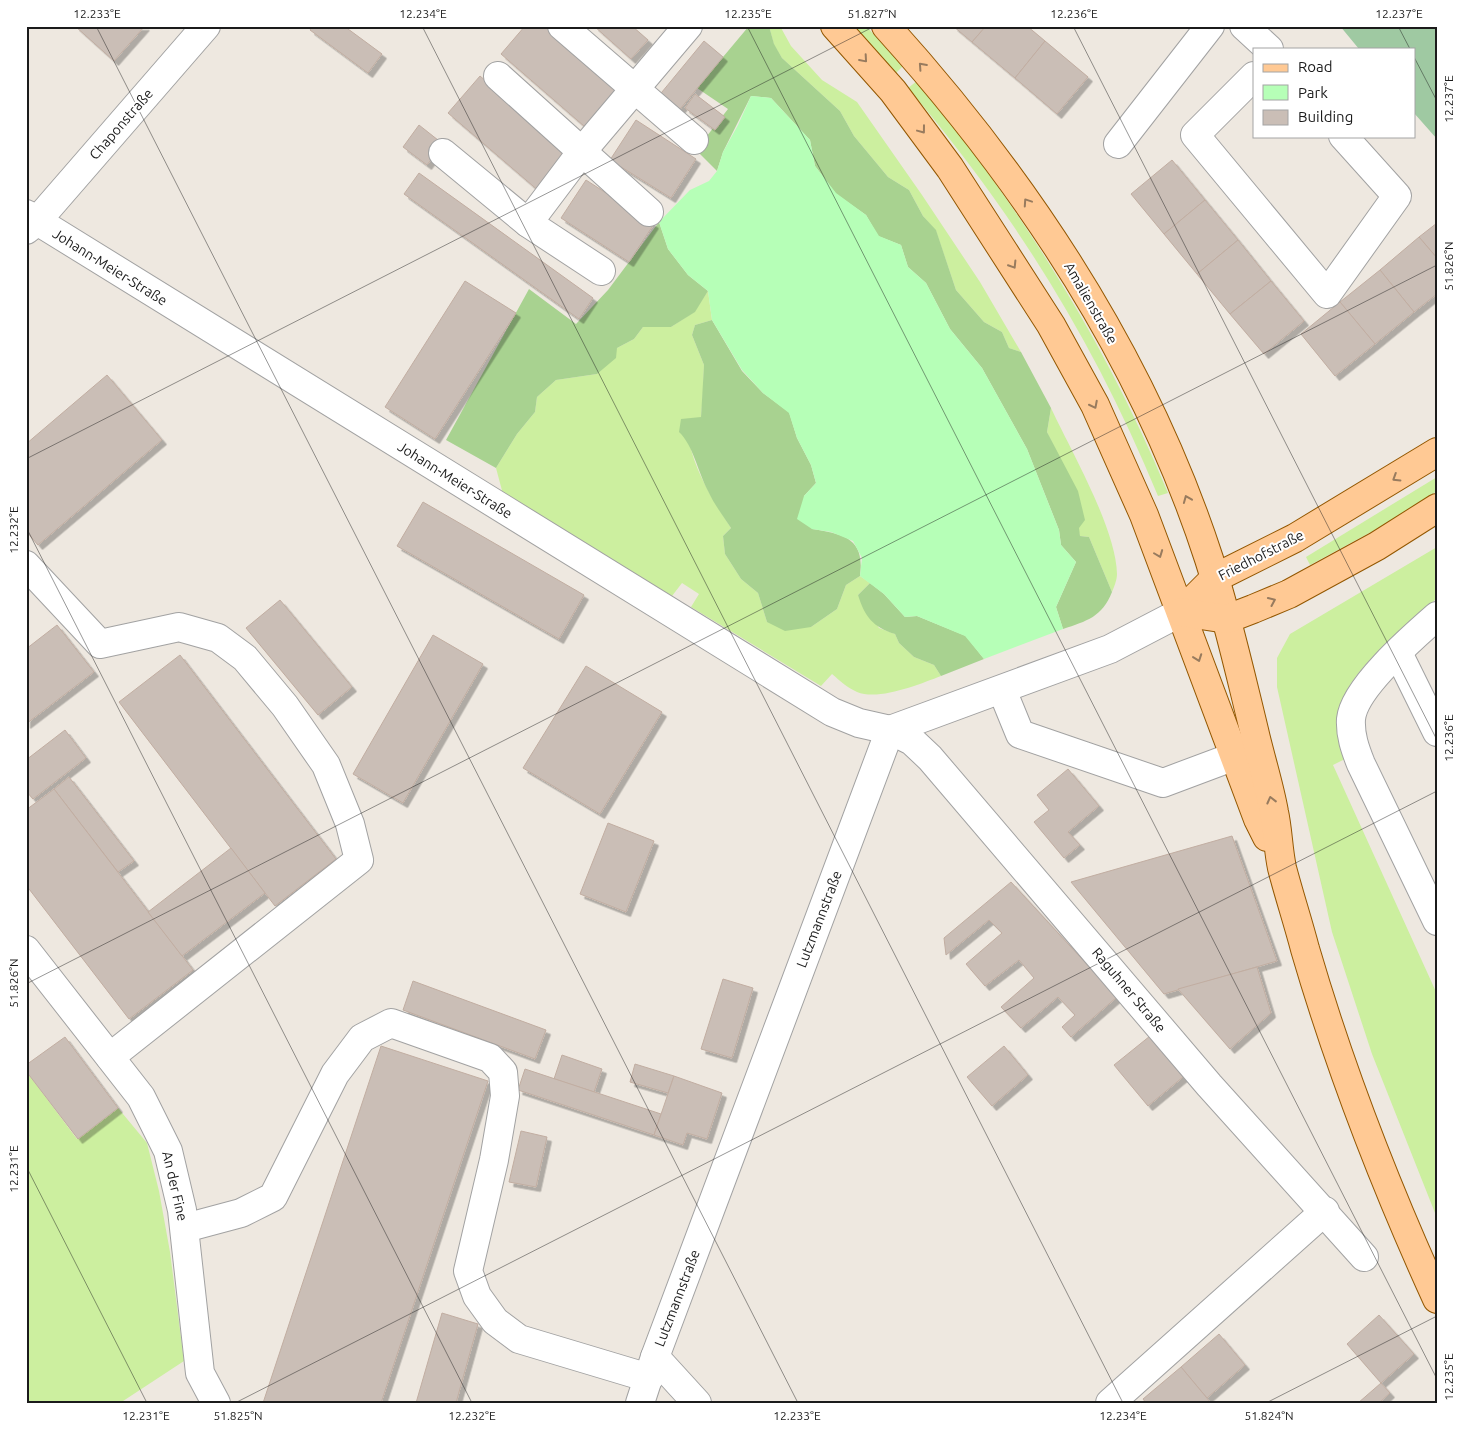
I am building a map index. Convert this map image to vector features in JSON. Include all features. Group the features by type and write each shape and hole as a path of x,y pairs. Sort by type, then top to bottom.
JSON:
{"main road":[{"path":"835,26 893,91 950,168 1051,325 1095,405 1138,501 1258,820 1281,865"},
{"name":"Amalienstraße","path":"886,26 931,76 986,144 1063,255 1138,387 1188,501 1227,619"},
{"name":"Friedhofstraße","path":"1181,612 1215,578 1295,538 1437,452"},
{"path":"1181,612 1227,619 1289,594 1377,546 1437,508"},
{"path":"1227,619 1274,813 1281,865 1327,1025 1391,1195 1437,1299"}],"street":[{"name":"Chaponstraße","path":"29,222 206,26"},
{"path":"562,26 633,90 694,140"},
{"path":"528,223 583,150 688,26"},
{"path":"1118,144 1210,26"},
{"path":"1244,26 1268,48"},
{"path":"498,76 583,150 649,212"},
{"path":"1253,77 1196,135 1327,294 1397,196 1345,138"},
{"path":"443,153 528,223 601,271"},
{"name":"Johann-Meier-Straße","path":"29,222 832,712 859,723 890,730"},
{"path":"26,565 100,644 179,627 218,638 245,658 285,706 326,765 350,824 360,860 110,1057"},
{"path":"890,730 1002,690 1116,646 1181,612"},
{"path":"1437,616 1398,653 1355,702 1351,719 1352,742 1437,922"},
{"path":"1398,653 1437,732"},
{"path":"1002,690 1020,734 1162,783 1234,756"},
{"name":"Raguhner Straße","path":"890,730 912,741 930,758 1210,1085 1364,1256"},
{"name":"Lutzmannstraße","path":"648,1379 890,730"},
{"name":"An der Fine","path":"26,950 141,1097 168,1150 185,1228 200,1373 216,1403"},
{"path":"185,1228 241,1213 273,1197 335,1074 362,1038 391,1023 490,1058 504,1072 505,1096 494,1160 468,1271 477,1296 495,1321 519,1339 648,1379 696,1403"},
{"path":"1110,1403 1325,1211"}],"green space":[{"path":"749,26 769,26 774,44 782,58 840,111 854,136 888,177 909,190 923,216 936,230 956,290 984,322 1002,332 1009,348 1021,352 1051,408 1047,432 1078,491 1085,520 1079,528 1080,536 1089,537 1112,592 1104,607 1093,617 1063,629 1056,607 1076,562 1061,545 1059,530 1027,449 982,368 950,329 926,283 908,267 901,245 878,236 866,215 836,194 815,166 810,140 771,98 751,96 723,152 717,171 696,150 728,109 697,88"},
{"path":"769,26 780,26 791,46 822,80 857,102 980,282 1021,352 1009,348 1002,332 984,322 956,290 936,231 923,216 909,190 888,177 854,136 840,111 782,58 774,45"},
{"path":"854,26 866,26 903,66 896,73"},
{"path":"1340,26 1437,26 1437,139 1416,115 1416,48 1358,48"},
{"path":"917,81 991,178 1026,227 1058,278 1117,382 1168,493 1158,496 1134,440 1107,385 1050,282 1018,232 947,135 908,88"},
{"path":"751,96 771,98 810,140 815,166 836,193 866,215 879,236 901,245 908,267 926,283 950,329 982,368 1027,449 1059,530 1061,545 1076,562 1056,607 1063,629 984,659 965,636 917,616 905,617 884,594 860,576 862,558 853,541 831,532 812,529 797,519 804,496 816,483 811,465 797,438 789,413 763,393 742,370 712,320 708,291 688,275 668,249 659,222 690,190 709,181 717,171 723,152"},
{"path":"659,222 668,249 688,275 708,291 695,312 671,327 643,327 634,339 617,348 616,358 597,374 556,380 537,397 535,412 517,434 496,468 446,440 529,289 576,324 608,290"},
{"path":"708,291 712,320 695,325 692,335 704,365 701,417 689,441 701,476 731,528 723,536 725,554 741,579 758,593 767,622 811,627 837,609 846,585 860,576 870,583 858,595 879,628 895,634 899,643 914,657 934,665 941,676 899,690 876,694 857,692 832,674 821,686 691,607 699,594 682,583 672,596 504,498 496,468 517,434 535,412 537,397 556,380 597,374 617,348 634,339 643,327 671,327 694,312"},
{"path":"712,320 742,371 763,393 789,412 797,438 811,465 816,483 804,496 812,529 843,536 856,546 859,554 861,564 860,576 846,585 837,609 811,627 785,631 767,622 758,593 741,579 725,554 723,536 731,528 710,496 692,451 679,432 681,419 701,417 704,365 692,335 695,325"},
{"path":"1051,408 1091,490 1109,535 1115,555 1117,574 1112,592 1089,537 1080,536 1059,457 1047,432"},
{"path":"1437,477 1437,491 1382,526 1310,565 1306,557"},
{"path":"1437,547 1437,598 1382,647 1356,676 1342,704 1342,722 1347,758 1333,765 1437,994 1437,1218 1372,1054 1332,932 1277,687 1277,658 1290,634"},
{"path":"870,583 884,594 905,617 917,616 966,636 984,659 941,676 934,665 914,657 899,643 895,634 875,624 867,615 858,595"},
{"path":"26,1071 77,1139 118,1108 147,1143 159,1191 170,1252 184,1361 120,1403 26,1403"}],"building":[{"path":"75,26 145,26 114,61"},
{"path":"313,26 325,26 329,29 330,26 344,26 382,54 368,73 310,30"},
{"path":"525,26 546,26 625,96 592,133 501,54"},
{"path":"594,26 632,26 648,40 631,59"},
{"path":"953,26 986,26 972,42"},
{"path":"986,26 1027,26 1045,41 1015,78 972,42"},
{"path":"704,41 723,57 676,114 657,98"},
{"path":"1045,41 1088,77 1057,114 1015,78"},
{"path":"480,76 573,155 540,192 448,113"},
{"path":"695,94 725,117 715,130 685,108"},
{"path":"636,120 696,159 671,198 610,160"},
{"path":"419,125 443,144 427,165 403,147"},
{"path":"1172,160 1205,200 1164,234 1131,194"},
{"path":"419,173 593,298 579,319 404,194"},
{"path":"586,180 654,224 629,262 561,218"},
{"path":"1205,200 1238,240 1197,274 1164,234"},
{"path":"1437,223 1437,258 1419,237"},
{"path":"1419,237 1437,258 1437,294 1414,312 1380,270"},
{"path":"1238,240 1271,281 1230,314 1197,274"},
{"path":"1380,270 1414,312 1375,344 1340,302"},
{"path":"465,281 516,313 435,439 385,407"},
{"path":"1271,281 1304,321 1264,354 1230,314"},
{"path":"1340,302 1375,344 1335,376 1301,334"},
{"path":"107,375 162,440 38,545 26,531 26,444"},
{"path":"423,502 584,595 559,639 397,546"},
{"path":"280,600 352,687 318,715 246,628"},
{"path":"57,625 94,672 26,724 26,649"},
{"path":"433,635 483,664 403,803 353,774"},
{"path":"180,655 336,859 275,906 119,702"},
{"path":"586,666 662,712 600,814 523,768"},
{"path":"65,730 86,758 33,799 26,791 26,760"},
{"path":"1068,769 1099,806 1068,832 1080,845 1064,858 1034,822 1049,810 1037,795"},
{"path":"69,777 134,861 118,872 54,789"},
{"path":"54,789 193,970 129,1019 26,885 26,810"},
{"path":"608,823 654,841 626,912 580,894"},
{"path":"1232,836 1277,961 1164,994 1071,882"},
{"path":"231,848 265,893 182,956 148,912"},
{"path":"1011,882 1117,997 1071,1037 1062,1027 1075,1015 1058,997 1021,1028 1001,1007 1034,978 1019,960 985,986 966,964 1002,933 989,920 946,955 944,938"},
{"path":"1257,967 1271,1013 1230,1049 1178,989"},
{"path":"723,979 753,988 732,1058 701,1049"},
{"path":"413,981 546,1030 535,1059 403,1010"},
{"path":"1150,1036 1183,1077 1148,1106 1114,1065"},
{"path":"65,1037 118,1108 78,1139 26,1071 26,1065"},
{"path":"381,1046 488,1081 381,1403 263,1403"},
{"path":"1004,1046 1028,1075 992,1106 967,1077"},
{"path":"562,1055 602,1069 594,1092 554,1079"},
{"path":"635,1064 674,1076 668,1093 630,1082"},
{"path":"525,1069 661,1114 654,1135 518,1090"},
{"path":"674,1076 722,1093 707,1139 687,1133 683,1145 654,1135"},
{"path":"521,1131 547,1137 536,1187 509,1182"},
{"path":"442,1313 478,1324 456,1403 416,1403"},
{"path":"1379,1315 1414,1354 1381,1383 1347,1344"},
{"path":"1219,1334 1245,1365 1207,1398 1181,1367"},
{"path":"1181,1367 1211,1403 1146,1403 1143,1399"},
{"path":"1381,1383 1390,1393 1379,1403 1358,1403"}]}
